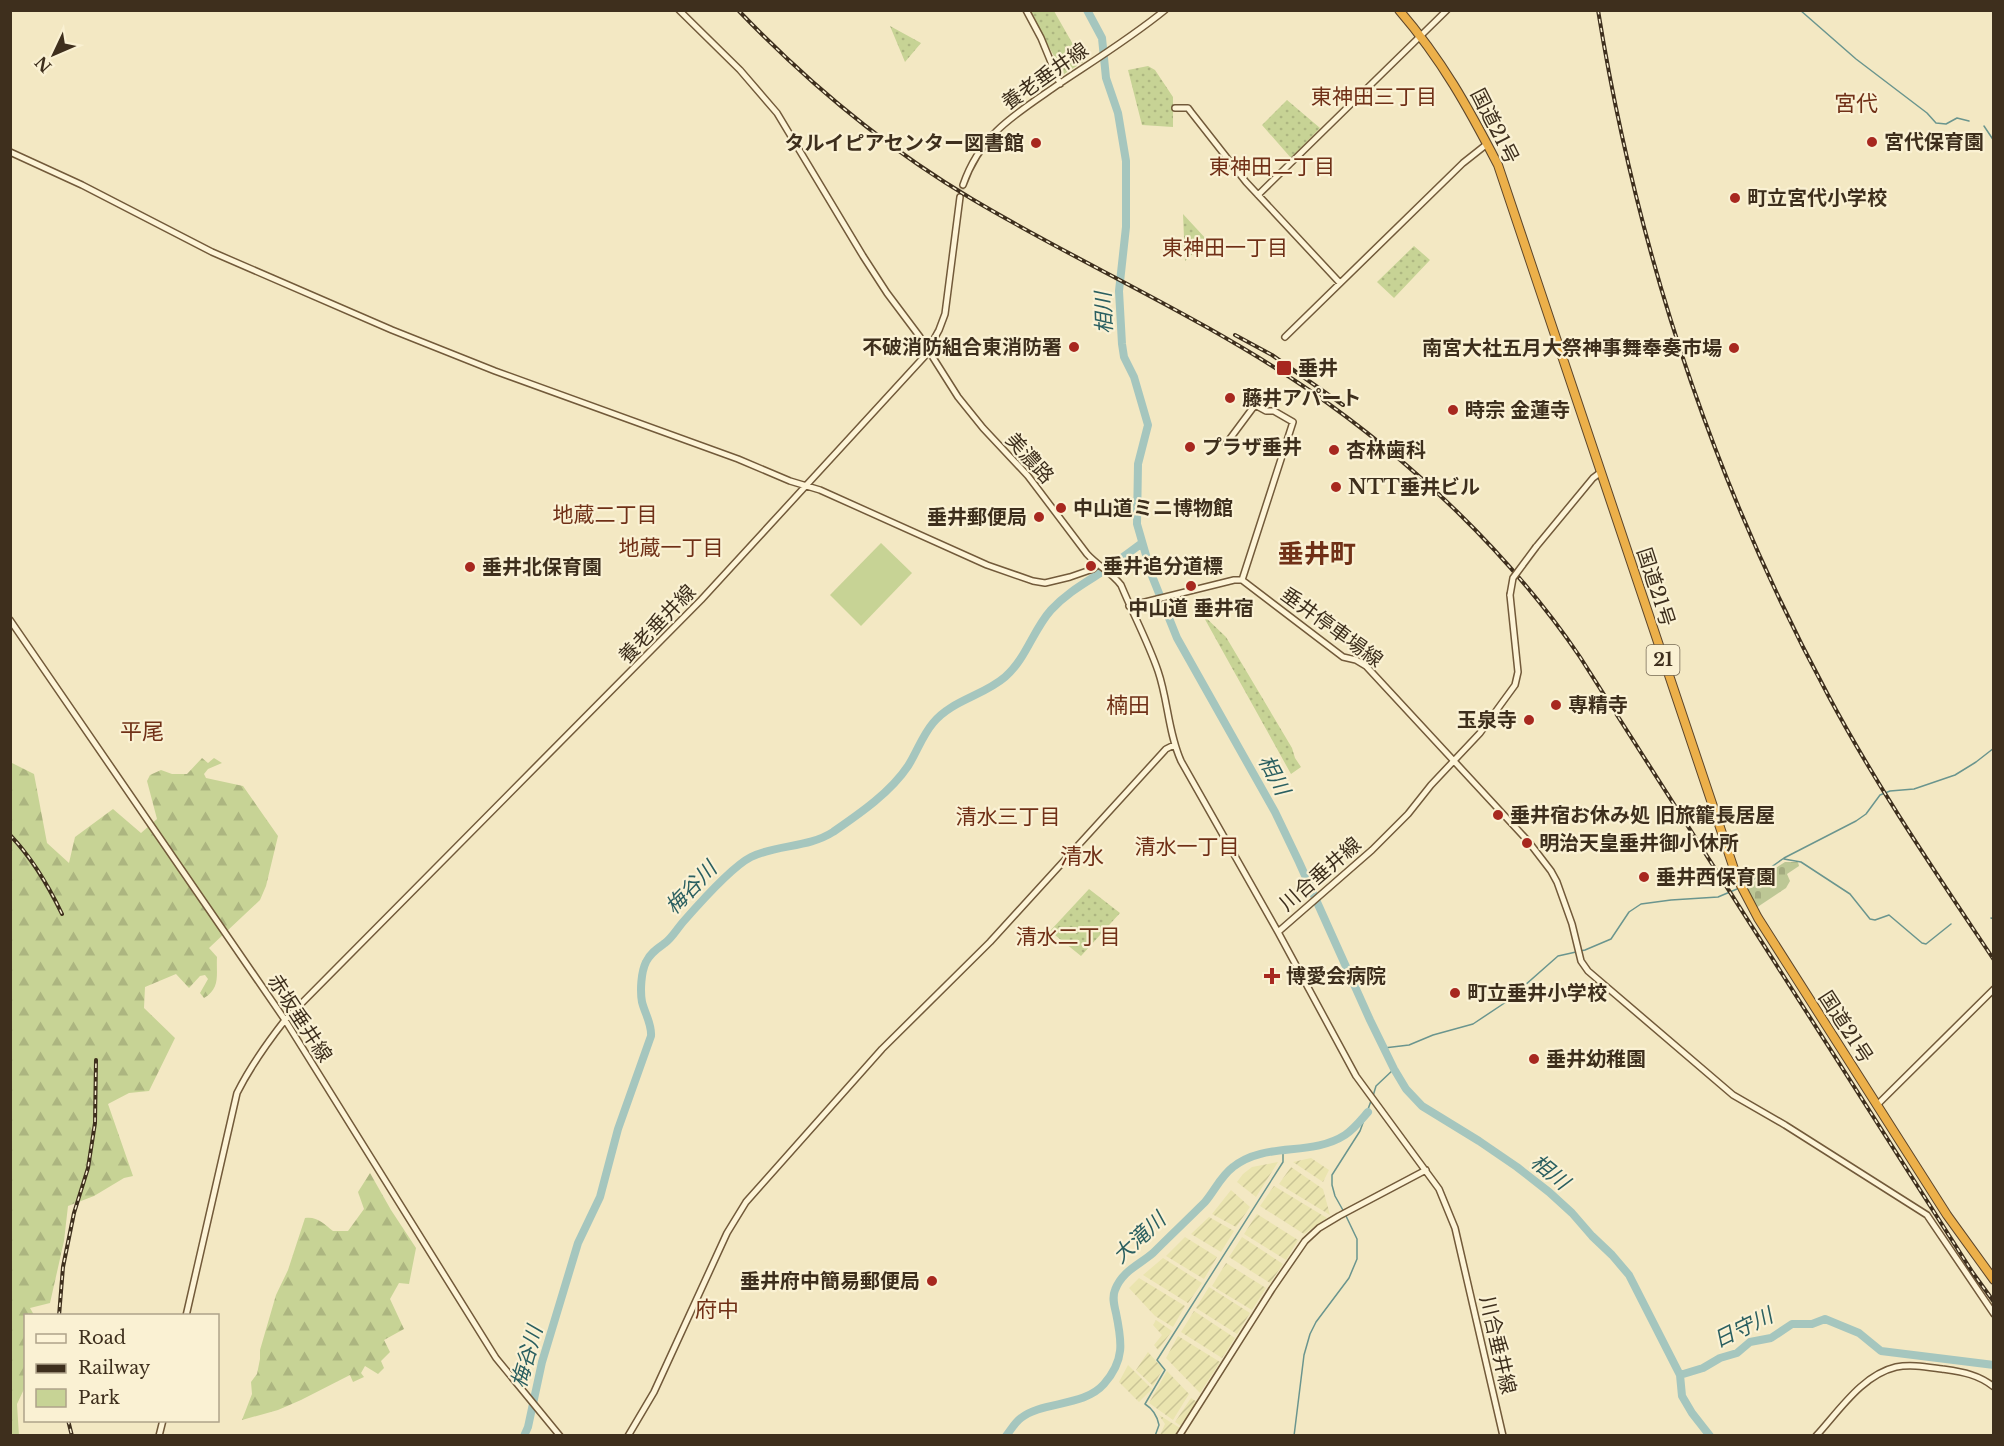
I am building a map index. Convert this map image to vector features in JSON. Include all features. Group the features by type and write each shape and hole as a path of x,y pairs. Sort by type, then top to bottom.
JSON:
{"highway":[{"name":"国道21号","path":"1399,10 1447,72 1498,165 1510,195 1737,878 1758,918 1947,1215 1994,1280"}],"street":[{"name":"美濃路","path":"679,10 747,77 777,113 833,210 929,350 958,397 982,428 1028,476 1099,567"},
{"path":"1026,10 1041,38 1060,84"},
{"name":"養老垂井線","path":"963,185 976,156 995,131 1014,114 1165,10"},
{"path":"1258,195 1447,10"},
{"path":"1175,108 1188,108 1258,195 1340,283"},
{"path":"1285,337 1463,164 1487,144"},
{"path":"10,153 82,185 212,252 439,350 738,459 790,481 807,485 976,560 1033,581 1045,583 1099,567 1110,573 1121,585 1132,605 1158,670 1174,745 1280,930"},
{"name":"養老垂井線","path":"186,1314 237,1093 248,1071 285,1020 647,657 929,350 945,314 960,197"},
{"path":"1132,605 1242,580 1293,422 1274,411 1266,411 1255,405 1226,444"},
{"name":"川合垂井線","path":"1503,1436 1455,1228 1448,1207 1426,1170 1356,1076 1280,930 1372,850 1408,814 1500,707 1517,681 1518,672 1510,596 1513,578 1593,478 1601,472"},
{"name":"垂井停車場線","path":"1242,580 1343,657 1356,660 1366,666 1528,841 1557,882 1583,965 1588,971 1720,1086 1927,1215 1994,1314"},
{"name":"赤坂垂井線","path":"10,620 285,1020 496,1358 560,1436"},
{"path":"628,1436 654,1392 727,1233 746,1202 882,1049 956,977 1166,749 1174,745"},
{"path":"1877,1105 1994,989"},
{"path":"1179,1436 1298,1249 1319,1228 1426,1170"},
{"path":"1816,1436 1870,1378 1894,1367 1914,1366 1970,1374 1980,1377 1994,1387"}],"shaded area":[{"path":"1311,1158 1329,1170 1323,1182 1293,1162"},
{"path":"1278,1162 1256,1197 1237,1182 1252,1167"},
{"path":"1291,1167 1323,1189 1330,1215 1279,1184"},
{"path":"1274,1186 1327,1218 1304,1234 1260,1206"},
{"path":"1231,1190 1250,1207 1236,1227 1212,1214"},
{"path":"1257,1214 1298,1240 1286,1260 1244,1234"},
{"path":"1209,1217 1234,1231 1221,1252 1191,1234"},
{"path":"1185,1237 1217,1257 1204,1279 1166,1256"},
{"path":"1242,1237 1283,1264 1270,1283 1229,1257"},
{"path":"1163,1258 1202,1283 1188,1303 1143,1275"},
{"path":"1226,1263 1266,1288 1252,1310 1212,1286"},
{"path":"1139,1278 1185,1306 1173,1327 1155,1316 1129,1288"},
{"path":"1209,1287 1250,1313 1237,1334 1196,1308"},
{"path":"1194,1311 1235,1338 1222,1358 1181,1332"},
{"path":"1156,1320 1172,1331 1158,1350 1154,1345 1162,1335 1153,1325"},
{"path":"1178,1336 1220,1362 1200,1393 1166,1358"},
{"path":"1148,1352 1163,1369 1153,1386 1136,1370"},
{"path":"1128,1365 1152,1389 1139,1402 1119,1382"},
{"path":"1167,1371 1189,1394 1173,1420 1149,1403"},
{"path":"1191,1398 1197,1402 1181,1426 1175,1422"},
{"path":"1159,1415 1180,1428 1175,1435 1160,1435 1165,1424"}],"green space":[{"path":"1029,11 1054,11 1083,62 1064,74"},
{"path":"890,26 921,43 905,62"},
{"path":"1148,66 1155,70 1173,97 1173,127 1142,125 1128,70"},
{"path":"1287,100 1320,128 1291,158 1262,125"},
{"path":"1183,214 1207,240 1185,261"},
{"path":"1414,246 1430,260 1394,298 1377,282"},
{"path":"881,543 912,573 861,626 830,595"},
{"path":"1202,614 1226,637 1292,748 1301,767 1291,774"},
{"path":"202,758 208,763 214,758 222,763 208,769 204,774 206,778 243,786 278,836 266,886 260,900 209,948 217,957 215,985 209,994 204,998 200,993 208,979 205,975 200,976 189,988 176,974 145,987 144,1008 175,1038 149,1091 129,1093 108,1104 133,1176 124,1178 94,1196 68,1206 64,1241 50,1303 30,1308 33,1314 24,1314 24,1389 17,1404 19,1436 10,1435 10,762 34,774 47,843 69,863 75,837 113,809 141,833 157,819 147,781 150,775 161,770 172,774 187,774"},
{"path":"1785,862 1798,862 1799,866 1787,874 1790,881 1786,888 1756,908 1746,887"},
{"path":"1089,889 1120,913 1081,956 1050,931"},
{"path":"370,1173 416,1248 409,1284 399,1283 390,1299 404,1329 384,1340 390,1352 381,1361 384,1368 378,1374 365,1366 361,1373 364,1377 353,1382 350,1375 278,1410 242,1420 252,1394 251,1382 257,1374 260,1350 276,1295 288,1270 305,1218 317,1219 333,1231 348,1231 364,1209 358,1192"}],"waterway":[{"name":"相川","path":"1087,10 1102,38 1106,78 1118,113 1126,161 1126,227 1119,291 1122,344 1124,357 1134,377 1148,425 1138,464 1137,524 1152,576 1177,638 1275,812 1370,1020 1406,1089 1422,1106 1479,1141 1549,1192 1612,1255 1629,1275 1680,1375 1682,1396 1710,1436"},
{"path":"1800,10 1856,59 1927,113 1936,123 1946,124 1957,118 1969,121"},
{"path":"1984,126 1994,141"},
{"name":"梅谷川","path":"524,1436 542,1362 578,1243 600,1197 618,1129 651,1036 641,993 644,966 648,959 654,951 670,939 715,887 743,862 761,853 823,837 874,802 901,776 929,728 941,715 1005,677 1019,662 1045,618 1056,605 1142,543"},
{"path":"1746,885 1784,858 1856,821 1866,814 1880,795 1890,791 1914,789 1955,775 1994,748"},
{"path":"1784,859 1801,862 1850,894 1870,919 1875,920 1889,915 1922,943 1926,944 1951,924"},
{"path":"1384,1048 1409,1045 1433,1035 1473,1024 1506,1002 1558,956 1585,950 1611,939 1629,912 1641,904 1718,897 1737,889"},
{"path":"1373,1096 1376,1086 1394,1069"},
{"path":"1344,1212 1335,1196 1332,1175 1360,1131 1371,1101"},
{"name":"大滝川","path":"1006,1436 1019,1420 1030,1413 1086,1397 1104,1384 1119,1359 1120,1333 1113,1298 1118,1283 1126,1273 1153,1253 1205,1202 1233,1167 1259,1154 1332,1142 1348,1133 1368,1112"},
{"path":"1155,1436 1158,1421 1145,1404 1165,1370 1157,1360 1283,1162 1283,1150"},
{"path":"1294,1436 1304,1355 1310,1334 1316,1322 1349,1278 1357,1259 1357,1239 1346,1216"},
{"name":"日守川","path":"1680,1375 1737,1353 1750,1342 1771,1338 1792,1324 1812,1324 1825,1319 1859,1333 1881,1351 1994,1365"}],"tunnel":[{"path":"960,197 963,185"}],"railway":[{"path":"738,10 820,88 878,136 940,179 1014,223 1227,339 1309,390 1385,447 1422,479 1491,546 1523,582 1580,657 1973,1273 1994,1302"},
{"path":"1598,10 1614,100 1634,188 1658,276 1684,362 1715,448 1749,531 1787,614 1866,763 1994,960"},
{"path":"1235,335 1272,355 1343,405"},
{"path":"10,835 26,853 62,914"},
{"path":"59,1314 63,1267 74,1213 88,1168 95,1123 96,1060"},
{"path":"68,1422 72,1436"}],"place":[{"name":"宮代保育園","path":"1872,142"},
{"name":"タルイピアセンター図書館","path":"1036,143"},
{"name":"町立宮代小学校","path":"1735,198"},
{"name":"不破消防組合東消防署","path":"1074,347"},
{"name":"南宮大社五月大祭神事舞奉奏市場","path":"1734,348"},
{"name":"垂井","path":"1284,368"},
{"name":"藤井アパート","path":"1230,398"},
{"name":"時宗 金蓮寺","path":"1453,410"},
{"name":"プラザ垂井","path":"1190,447"},
{"name":"杏林歯科","path":"1334,450"},
{"name":"NTT垂井ビル","path":"1336,487"},
{"name":"中山道ミニ博物館","path":"1061,508"},
{"name":"垂井郵便局","path":"1039,517"},
{"name":"垂井追分道標","path":"1091,566"},
{"name":"垂井北保育園","path":"470,567"},
{"name":"中山道 垂井宿","path":"1191,586"},
{"name":"専精寺","path":"1556,705"},
{"name":"玉泉寺","path":"1529,720"},
{"name":"垂井宿お休み処 旧旅籠長居屋","path":"1498,815"},
{"name":"明治天皇垂井御小休所","path":"1527,843"},
{"name":"垂井西保育園","path":"1644,877"},
{"name":"博愛会病院","path":"1272,976"},
{"name":"町立垂井小学校","path":"1455,993"},
{"name":"垂井幼稚園","path":"1534,1059"},
{"name":"垂井府中簡易郵便局","path":"932,1281"}],"district":[{"name":"東神田三丁目","path":"1374,97"},
{"name":"宮代","path":"1856,103"},
{"name":"東神田二丁目","path":"1272,167"},
{"name":"東神田一丁目","path":"1225,248"},
{"name":"地蔵二丁目","path":"605,515"},
{"name":"地蔵一丁目","path":"671,548"},
{"name":"垂井町","path":"1317,554"},
{"name":"楠田","path":"1128,705"},
{"name":"平尾","path":"142,731"},
{"name":"清水三丁目","path":"1008,817"},
{"name":"清水一丁目","path":"1187,847"},
{"name":"清水","path":"1082,856"},
{"name":"清水二丁目","path":"1068,937"},
{"name":"府中","path":"717,1309"}]}
